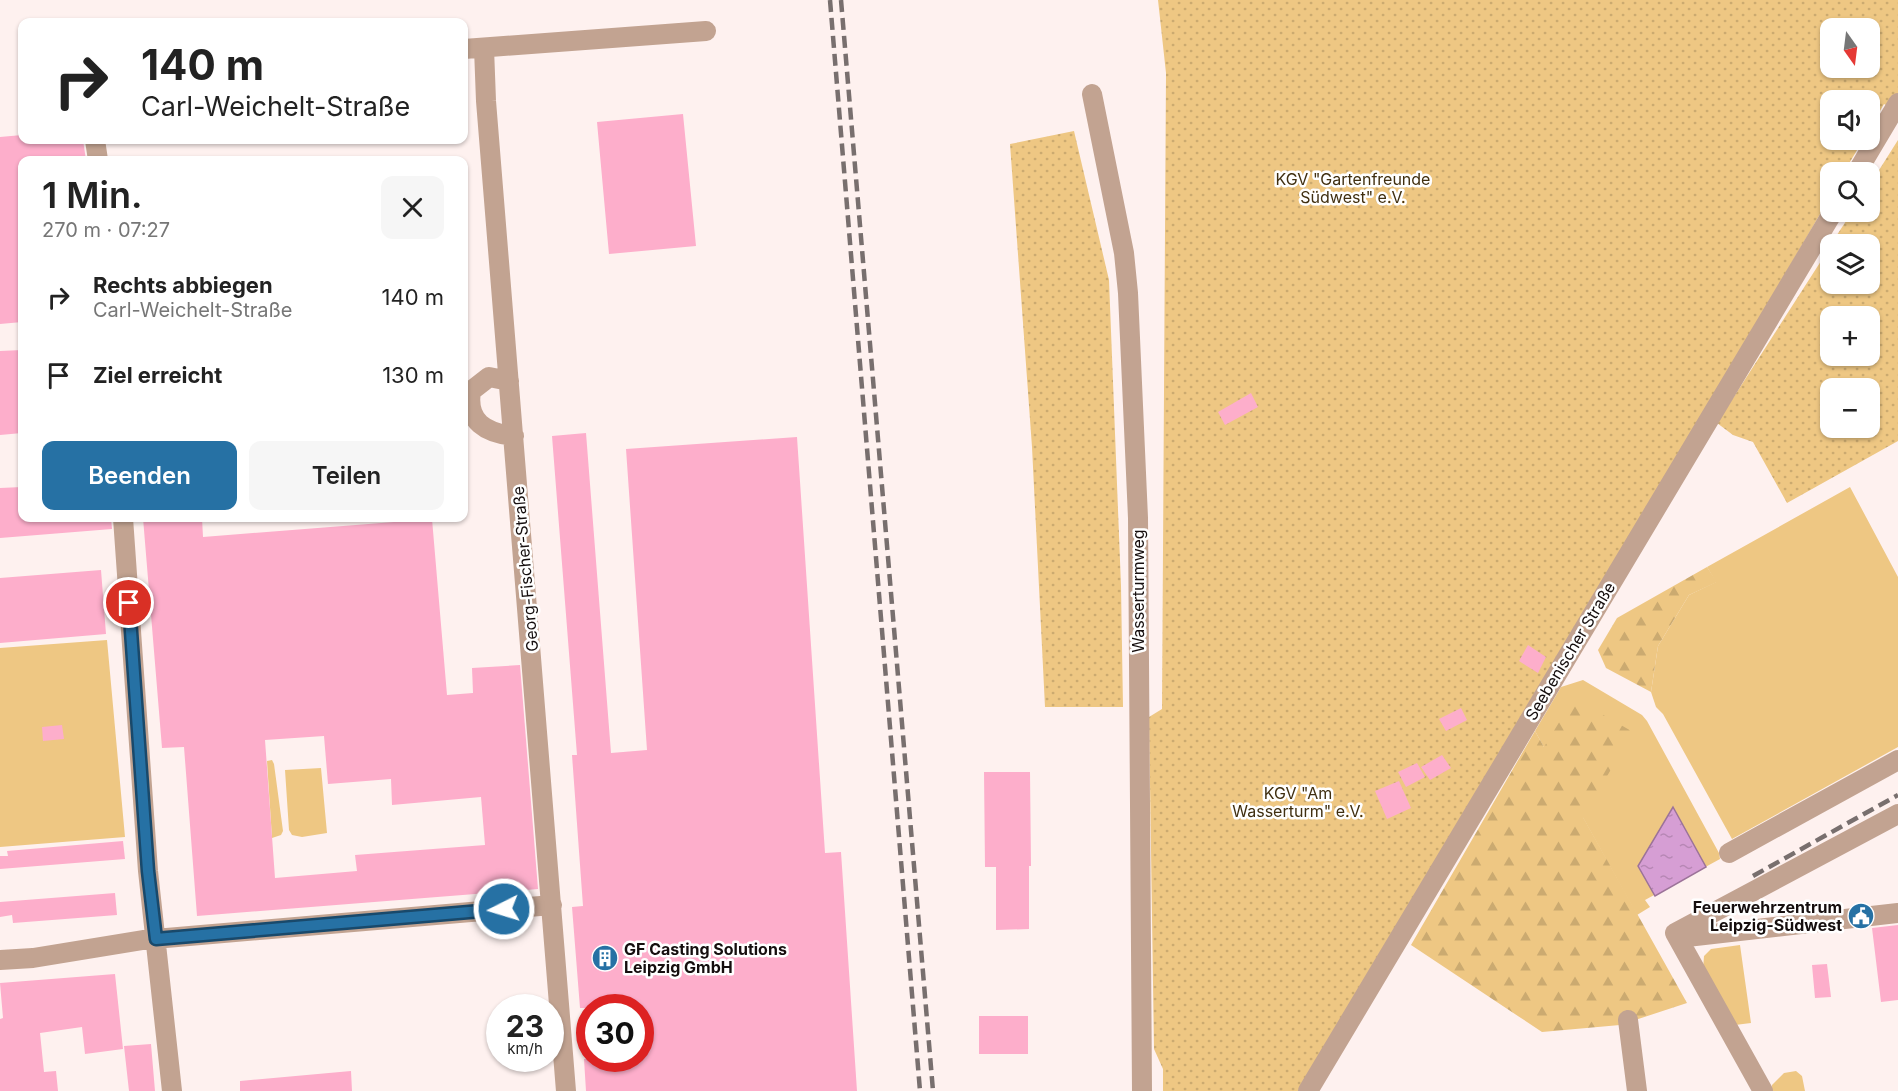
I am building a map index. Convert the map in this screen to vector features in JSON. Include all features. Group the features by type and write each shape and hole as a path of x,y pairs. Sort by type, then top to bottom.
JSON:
{"street":[{"path":"468,49 706,30"},
{"name":"Georg-Fischer-Straße","path":"484,48 486,101 566,1091"},
{"name":"Wasserturmweg","path":"1092,94 1124,254 1128,293 1138,518 1142,1091"},
{"path":"1863,162 1898,103"},
{"name":"Seebenischer Straße","path":"1308,1091 1827,222"},
{"path":"509,381 489,377 471,391 469,404 476,421 496,434 514,436"},
{"path":"123,522 147,860 172,1091"},
{"path":"1729,853 1898,760"},
{"path":"1763,1091 1675,933 1898,814"},
{"path":"0,960 33,958 156,939 552,905"},
{"path":"1678,939 1898,913"},
{"path":"1628,1020 1636,1091"}],"green space":[{"path":"1158,0 1898,0 1898,112 1884,104 1880,111 1880,90 1820,90 1820,150 1857,150 1850,162 1820,162 1820,214 1298,1091 1163,1091 1163,1069 1154,1049 1149,717 1162,709 1166,73"},
{"path":"1074,131 1109,280 1121,586 1123,707 1045,707 1032,447 1010,144"},
{"path":"1898,140 1898,441 1787,503 1753,442 1733,435 1717,423 1820,263 1820,294 1880,294 1880,234 1838,234 1845,222 1880,222 1880,169"},
{"path":"1850,487 1898,577 1898,747 1732,839 1663,714 1656,707 1651,692 1658,646 1689,595 1716,582 1707,567"},
{"path":"1707,567 1717,582 1689,595 1658,646 1651,692 1606,668 1598,650 1617,618"},
{"path":"107,640 125,837 0,847 0,648"},
{"path":"1583,680 1642,715 1647,721 1719,853 1720,859 1645,900 1650,907 1637,915 1535,731 1561,687"},
{"path":"1574,698 1633,732 1583,817 1687,1003 1620,1025 1542,1032 1411,945 1535,731 1544,747"},
{"path":"272,760 283,831 281,835 272,838 267,761"},
{"path":"321,768 327,833 302,837 292,835 289,830 285,770"},
{"path":"1740,945 1751,1023 1735,1025 1703,970 1704,956 1711,949"},
{"path":"1796,1071 1802,1076 1805,1091 1772,1091 1772,1085 1784,1073"}],"water":[{"path":"1673,807 1706,867 1655,896 1638,866"}],"building":[{"path":"683,114 696,246 609,254 597,122"},
{"path":"18,135 18,144 84,144 85,156 18,156 18,322 0,324 0,137"},
{"path":"18,350 18,433 0,435 0,351"},
{"path":"1251,393 1258,407 1225,425 1218,412"},
{"path":"586,433 611,753 647,750 626,449 797,437 825,853 841,852 857,1091 586,1091 585,1072 654,1072 654,994 579,994 572,907 583,906 572,755 577,755 552,436"},
{"path":"18,487 18,522 111,522 112,529 0,538 0,488"},
{"path":"143,522 202,522 203,537 394,522 432,522 447,695 473,693 472,668 520,665 538,889 197,916 184,747 162,748","holes":["324,736 328,784 391,779 392,805 481,797 485,845 355,855 357,871 275,878 265,740"]},
{"path":"101,570 106,634 0,643 0,578"},
{"path":"1528,645 1546,657 1538,673 1519,661"},
{"path":"1461,708 1467,720 1446,731 1439,719"},
{"path":"62,725 64,739 43,741 42,727"},
{"path":"1442,755 1451,768 1430,780 1421,767"},
{"path":"1417,763 1425,777 1406,787 1398,772"},
{"path":"984,772 1030,772 1029,929 996,930 996,867 985,867"},
{"path":"1399,781 1411,808 1387,819 1375,791"},
{"path":"123,841 125,859 0,869 0,856 8,856 7,851"},
{"path":"115,893 117,915 13,923 12,915 0,917 0,902"},
{"path":"1898,925 1898,1000 1881,1002 1872,928"},
{"path":"1827,964 1831,997 1815,998 1812,965"},
{"path":"115,974 123,1049 85,1054 82,1027 40,1033 44,1072 56,1071 58,1091 0,1091 0,1019 3,1018 0,983"},
{"path":"979,1016 1028,1016 1028,1054 979,1054"},
{"path":"151,1044 155,1091 129,1091 124,1046"},
{"path":"351,1071 352,1091 240,1091 240,1081"}],"railway":[{"path":"830,0 920,1091"},
{"path":"841,0 933,1091"},
{"path":"1753,876 1898,795"}],"place":[{"name":"Feuerwehrzentrum Leipzig-Südwest","path":"1861,916"},
{"name":"GF Casting Solutions Leipzig GmbH","path":"605,958"}],"route":[{"path":"129,603 148,871 156,939 504,909"}],"park label":[{"name":"KGV \"Gartenfreunde Südwest\" e.V.","path":"1353,188"},
{"name":"KGV \"Am Wasserturm\" e.V.","path":"1298,802"}]}
